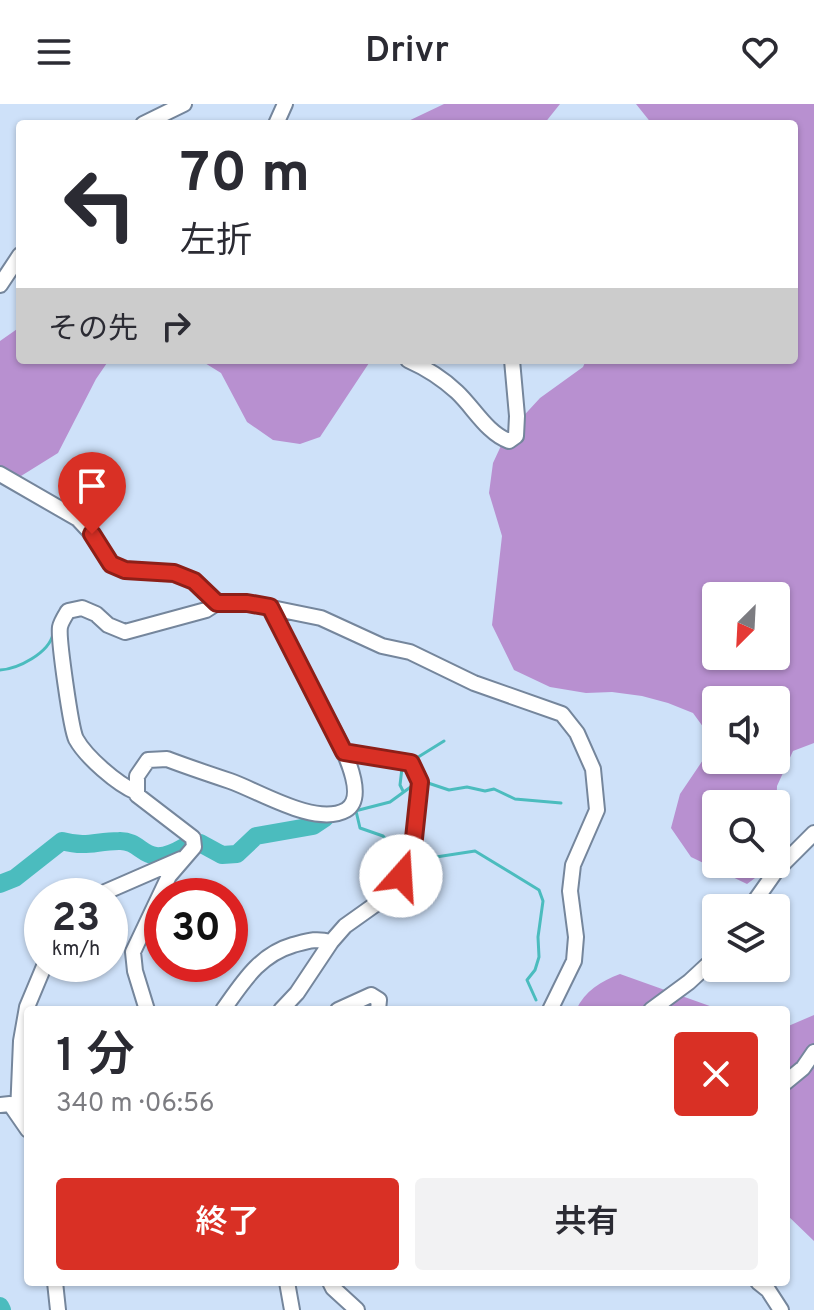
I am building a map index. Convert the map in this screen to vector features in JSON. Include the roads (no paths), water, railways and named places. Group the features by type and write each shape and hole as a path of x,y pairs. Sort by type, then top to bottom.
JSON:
{"street":[{"path":"151,120 184,104"},
{"path":"0,285 16,261"},
{"path":"417,364 457,391 498,437 509,441 516,436 517,416 512,364"},
{"path":"0,474 78,519 92,534 111,564 125,570 174,573 194,581 217,603"},
{"path":"146,1006 135,971 133,952 169,876 194,847 193,838 136,792 120,785 76,739 71,725 60,647 60,625 68,611 82,608 125,632 206,610 217,603 247,603 321,618 382,646 410,652 474,683 562,714 577,733 593,769 597,810 573,865 570,891 576,937 574,961 552,1006"},
{"path":"137,795 137,776 148,760 167,759 296,808 317,813 344,811 353,801 354,786 344,752 270,607"},
{"path":"285,1006 345,926 390,894 412,857 420,782 411,763 344,752"},
{"path":"760,894 789,855 814,833"},
{"path":"128,882 185,857"},
{"path":"226,1006 260,962 277,950 314,938 331,942"},
{"path":"656,1006 702,968"},
{"path":"27,1006 37,982"},
{"path":"347,1006 371,995 379,1000 378,1006"},
{"path":"18,1113 24,1024"},
{"path":"790,1079 803,1068 814,1052"},
{"path":"0,1105 10,1104 24,1123"},
{"path":"55,1286 58,1310"},
{"path":"288,1286 292,1310"},
{"path":"332,1286 357,1310"},
{"path":"763,1286 781,1310"}],"waterway":[{"path":"54,627 59,612"},
{"path":"0,670 32,659 46,648 53,634"},
{"path":"415,759 444,741"},
{"path":"402,768 400,785 403,791"},
{"path":"428,783 449,790 467,787 485,791 494,789 515,799 561,803"},
{"path":"355,811 390,802 412,786"},
{"path":"356,811 360,828 383,836 390,845 403,847"},
{"path":"200,843 222,855 237,854 256,836 313,826 325,818"},
{"path":"0,884 15,878 62,841 85,844 128,842 146,853 160,856 184,847"},
{"path":"421,856 475,851 539,890 543,901 538,937 539,957 535,970 527,980 536,1000"},
{"path":"0,1306 2,1310"}]}
